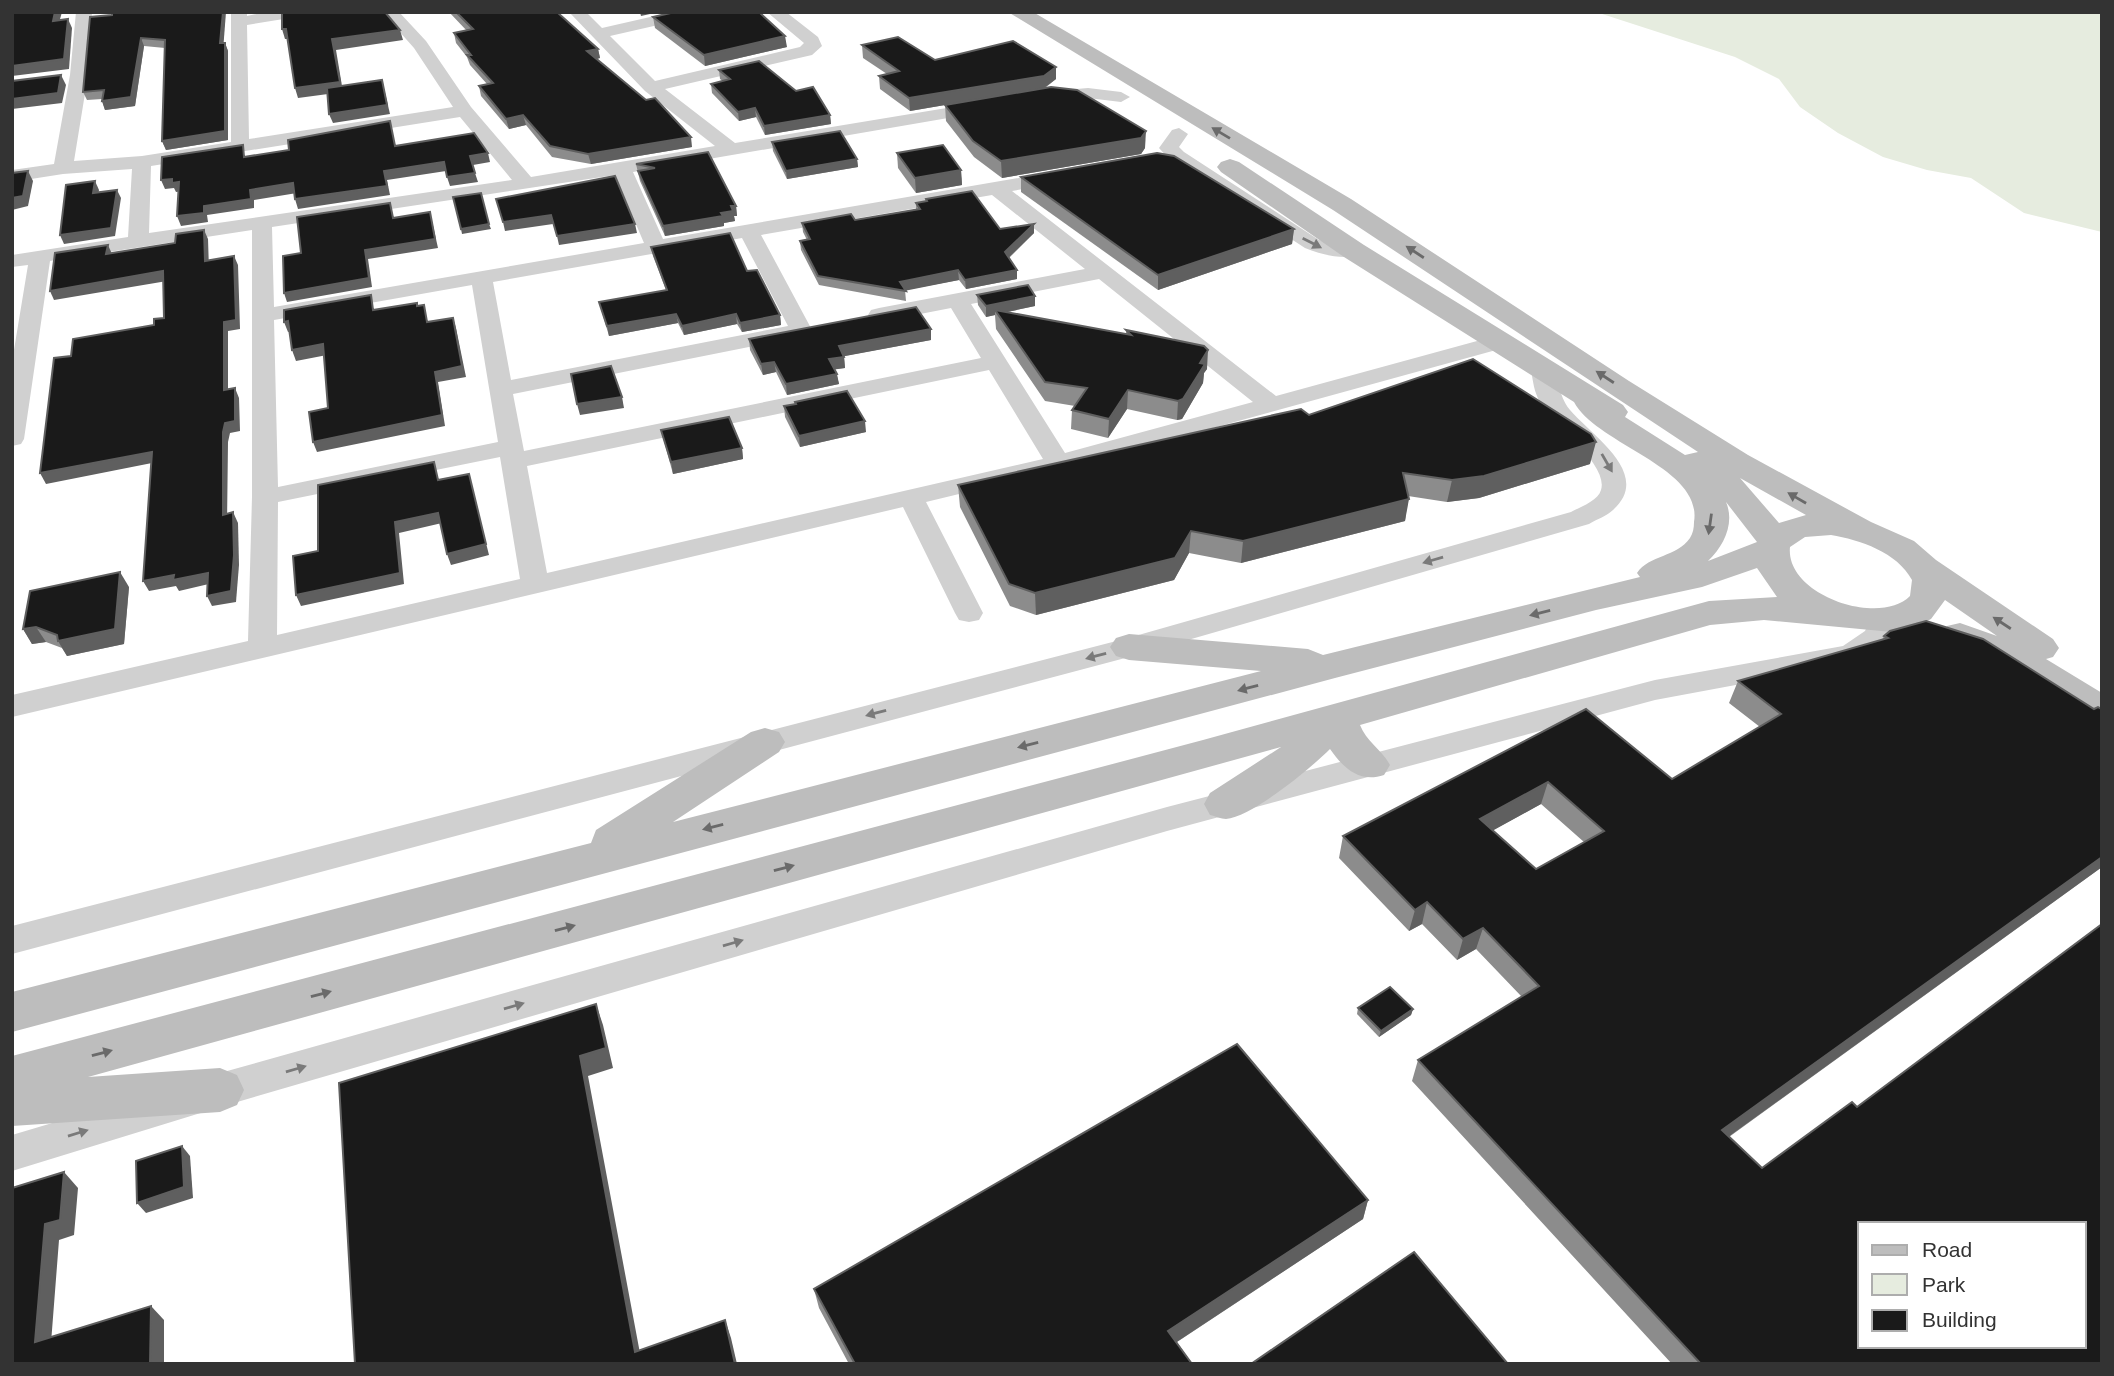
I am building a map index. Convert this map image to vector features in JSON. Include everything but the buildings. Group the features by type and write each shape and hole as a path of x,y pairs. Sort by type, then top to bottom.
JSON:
{"main road":[{"path":"1008,16 1121,97 1178,145 1709,469 1750,505 1772,546 1772,566 1783,583 1804,600 1830,612 1857,619 1933,627 1995,648 2102,711"},
{"path":"1008,16 1383,231 1722,453 1798,499 1897,545 1924,568 1996,619 2102,685"},
{"path":"1584,395 1604,419 1680,465 1703,490 1712,513 1712,527 1707,541 1696,553 1670,567 1620,583 1596,598"},
{"path":"12,1012 582,860 1335,665 1596,598 1702,576 1734,566 1772,546 1787,531 1807,525 1831,524 1858,529"},
{"path":"1886,621 1909,616 1923,608 1930,596 1931,583 1924,568"},
{"path":"12,1077 1709,613 1764,608 1830,612"},
{"path":"1129,647 1335,665"},
{"path":"1337,716 1339,729 1346,742 1370,765"},
{"path":"1225,804 1278,772 1310,746 1337,716"},
{"path":"582,860 765,742"},
{"path":"12,1104 220,1090"}],"street":[{"path":"64,168 73,76 84,12"},
{"path":"240,144 239,17 296,12"},
{"path":"390,12 420,45 465,111 526,184"},
{"path":"577,12 651,87 732,150"},
{"path":"600,33 696,12"},
{"path":"651,87 799,53 814,46 812,41 775,12"},
{"path":"1051,96 1064,89 1076,77"},
{"path":"1024,100 1088,93 1121,97"},
{"path":"12,261 526,184 998,104"},
{"path":"12,176 64,168 142,162 240,144 465,111"},
{"path":"1151,160 1178,145"},
{"path":"138,241 142,162"},
{"path":"622,168 656,247"},
{"path":"264,315 1074,174"},
{"path":"996,188 1271,404"},
{"path":"262,222 265,497 262,648"},
{"path":"748,231 802,330"},
{"path":"12,439 18,372 40,257"},
{"path":"853,320 1102,271"},
{"path":"481,278 535,585"},
{"path":"957,300 1058,463"},
{"path":"500,389 827,325"},
{"path":"12,706 1058,463 1499,342"},
{"path":"265,497 512,454 995,362"},
{"path":"12,940 1129,647 1592,513 1609,498 1613,489 1613,472 1604,455 1569,424 1550,400 1544,370"},
{"path":"911,497 969,613"},
{"path":"12,1153 220,1090 1053,850 1655,690 1850,655 1870,644 1886,621"}],"green space":[{"path":"1596,12 2102,12 2102,232 2024,213 1971,178 1927,170 1883,157 1838,133 1800,107 1779,79 1735,57"}]}
